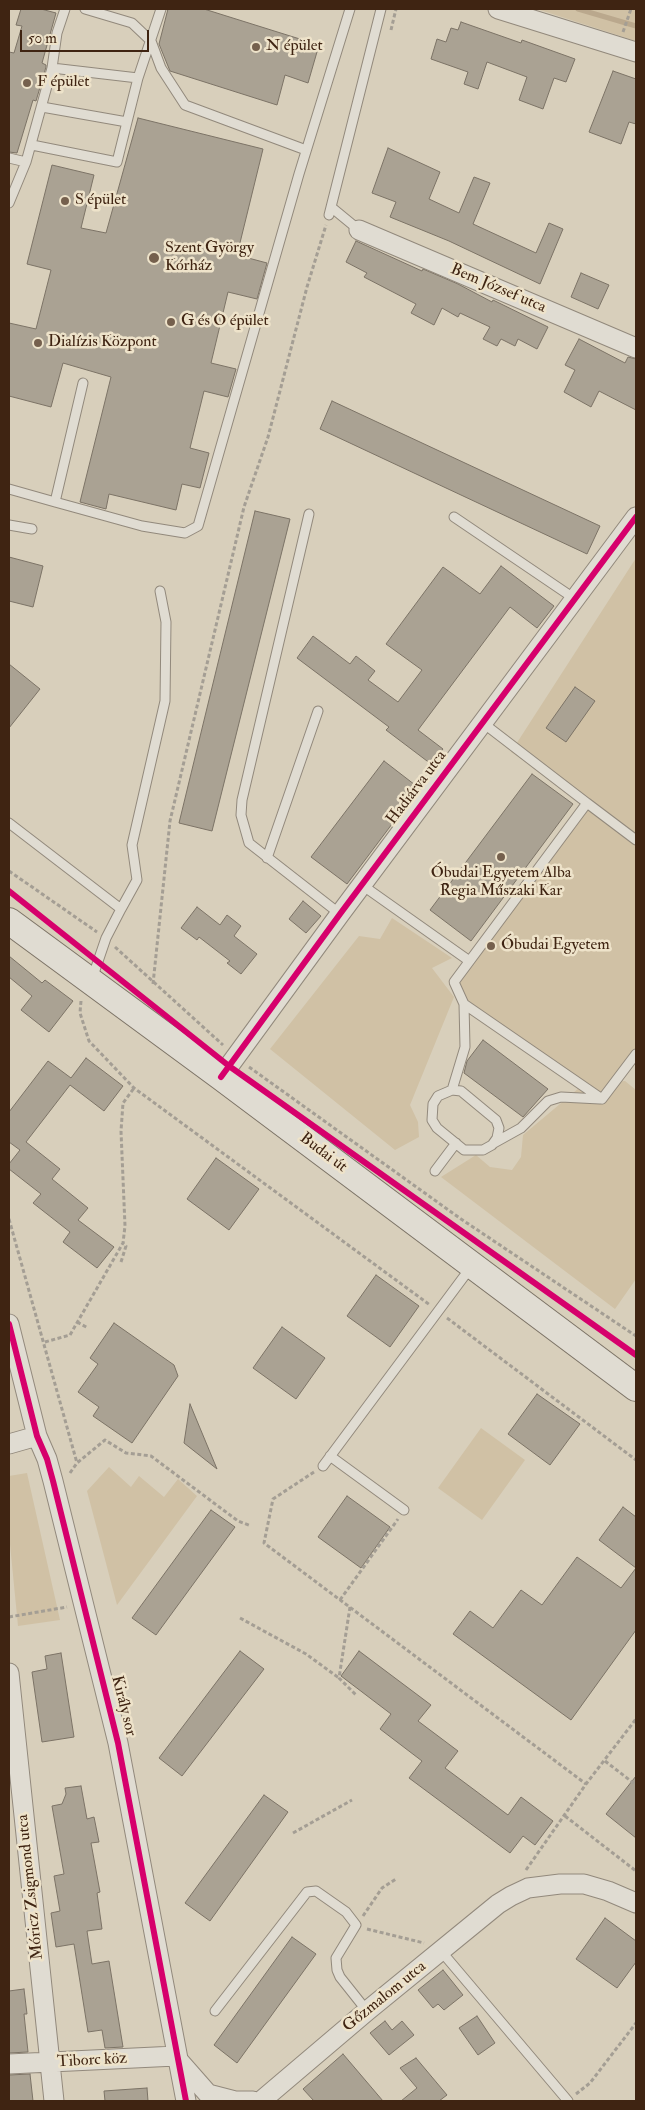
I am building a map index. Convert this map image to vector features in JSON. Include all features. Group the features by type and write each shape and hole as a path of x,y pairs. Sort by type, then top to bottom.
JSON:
{"main road":[{"name":"Budai út","path":"9,921 86,990 229,1067 473,1264 636,1388"}],"street":[{"path":"498,9 636,52"},
{"name":"Bem József utca","path":"360,230 636,348"},
{"name":"Hadiárva utca","path":"229,1067 340,914 636,518"},
{"name":"Király sor","path":"9,1324 37,1436 47,1459 118,1743 186,2101"},
{"path":"9,1444 37,1436"},
{"name":"Móricz Zsigmond utca","path":"9,1673 54,2101"},
{"name":"Gőzmalom utca","path":"261,2101 367,2011 433,1947 511,1896 528,1888 560,1884 584,1884 608,1891 636,1903"},
{"path":"176,2056 208,2094 235,2101 254,2101"},
{"name":"Tiborc köz","path":"9,2064 176,2056"}],"lane":[{"path":"9,202 32,145 52,68 57,33 65,9"},
{"path":"85,9 132,23 152,42 161,68 185,105 306,150"},
{"path":"32,145 117,162 138,78 162,9"},
{"path":"9,489 142,526 184,533 198,526 306,150 350,9"},
{"path":"360,230 330,211 381,9"},
{"path":"52,68 138,78"},
{"path":"42,107 127,122"},
{"path":"9,158 26,162"},
{"path":"55,502 83,383"},
{"path":"308,514 242,800 241,814 249,843 340,914"},
{"path":"454,517 575,599"},
{"path":"9,526 32,529"},
{"path":"86,990 106,938 136,880 132,845 165,702 166,622 160,591"},
{"path":"267,858 318,711"},
{"path":"483,723 636,840"},
{"path":"452,1090 465,1047 464,1004 454,982 468,960 587,803"},
{"path":"9,823 121,909"},
{"path":"362,885 468,960"},
{"path":"464,1004 602,1099"},
{"path":"602,1099 636,1054"},
{"path":"492,1145 497,1138 499,1128 496,1120 462,1091 452,1090 438,1096 434,1104 432,1120 437,1128 464,1150 474,1152 483,1150 492,1145 521,1128 548,1101 561,1097 602,1099"},
{"path":"435,1171 456,1143"},
{"path":"323,1466 473,1264"},
{"path":"330,1456 404,1510"},
{"path":"215,2011 307,1892 316,1891 346,1912 356,1925 336,1958 337,1970 340,1977 367,2011"},
{"path":"433,1947 568,2101"}],"path":[{"path":"622,37 631,9"},
{"path":"153,984 170,821 244,507 268,437 307,287 330,211"},
{"path":"9,871 106,938 153,984 229,1067 636,1336"},
{"path":"86,990 80,1013 89,1041 134,1088 438,1311 636,1460"},
{"path":"45,1342 70,1335 123,1243 125,1226 121,1131 123,1103 134,1088"},
{"path":"9,1219 45,1342 77,1463"},
{"path":"121,1262 126,1246 123,1243"},
{"path":"78,1322 88,1328"},
{"path":"66,1477 77,1463 105,1440 126,1453 151,1456 238,1521 251,1526"},
{"path":"323,1466 273,1499 264,1543 586,1784"},
{"path":"340,1600 404,1510"},
{"path":"9,1617 84,1604"},
{"path":"339,1678 350,1607"},
{"path":"240,1618 306,1654 339,1678 357,1696"},
{"path":"519,1874 526,1871 586,1784 636,1719"},
{"path":"605,1761 636,1785"},
{"path":"293,1833 352,1800"},
{"path":"565,1816 636,1872"},
{"path":"396,1879 382,1888 356,1925 380,1934 433,1947"},
{"path":"568,2101 590,2083 636,2023"}],"shaded area":[{"path":"537,9 636,9 636,41"},
{"path":"636,558 636,1054 615,1082 625,1081 636,1090 636,1279 615,1309 441,1177 476,1155 490,1167 512,1170 521,1157 523,1135 579,1088 464,1004 454,982 587,802 511,752"},
{"path":"392,918 452,958 432,968 454,997 410,1105 418,1122 419,1137 395,1150 270,1049 359,936 380,939"},
{"path":"481,1428 525,1460 482,1520 438,1488"},
{"path":"109,1467 131,1487 139,1476 164,1497 178,1479 197,1496 117,1605 87,1491"},
{"path":"27,1473 60,1620 18,1626 9,1534 9,1476"}],"building":[{"name":"F épület","path":"21,9 41,9 56,13 42,63 46,67 36,101 33,100 17,153 9,152 9,52 14,53 22,26 16,25"},
{"path":"168,9 204,9 319,45 308,83 285,75 277,105 170,71 159,44"},
{"path":"461,22 521,43 522,40 575,59 566,82 554,78 543,109 519,100 527,77 487,62 478,89 464,84 468,72 431,59 437,39 446,42 451,28 458,30"},
{"path":"613,71 636,79 636,124 629,122 621,144 589,132"},
{"name":"G és O épület","path":"138,118 263,149 237,255 267,263 257,299 228,292 211,363 236,369 228,397 204,391 190,448 209,453 200,488 182,484 176,510 109,494 106,509 80,502 111,377 63,363 51,407 9,396 9,323 36,329 51,270 27,264 52,165 94,175 81,228 106,233"},
{"path":"388,148 440,172 429,199 459,213 474,177 490,183 473,224 536,253 549,223 563,229 540,284 449,241 390,217 396,202 372,193"},
{"path":"356,241 422,271 423,269 458,284 492,302 493,300 548,327 537,349 518,339 515,346 501,339 497,346 483,339 490,327 460,313 458,317 442,308 434,325 411,313 416,304 364,277 367,273 346,262"},
{"path":"581,273 609,285 598,309 571,297"},
{"path":"579,339 625,363 628,357 636,359 636,410 599,391 591,407 564,392 575,370 565,365"},
{"path":"332,401 600,526 587,554 320,429"},
{"path":"255,511 290,519 212,831 179,823"},
{"path":"9,557 43,566 33,607 9,601"},
{"path":"501,566 554,606 537,628 510,607 418,730 443,749 431,764 386,730 389,727 297,658 313,636 350,664 356,656 375,671 368,680 398,702 422,670 386,644 443,567 480,594"},
{"path":"9,664 40,689 9,728"},
{"path":"575,687 595,701 566,742 546,728"},
{"path":"384,761 419,788 347,884 311,857"},
{"name":"Óbudai Egyetem Alba Regia Műszaki Kar","path":"532,774 573,804 471,941 430,910"},
{"path":"303,901 321,916 306,933 289,919"},
{"path":"197,907 220,925 227,915 241,926 234,936 257,954 241,974 227,963 230,961 199,937 197,940 181,928"},
{"path":"9,956 42,983 45,980 73,1001 49,1032 21,1010 32,996 9,977"},
{"path":"483,1040 548,1089 523,1117 464,1073 467,1061"},
{"path":"86,1058 123,1086 104,1111 70,1085 26,1142 60,1169 52,1179 88,1208 78,1220 114,1247 97,1268 63,1242 70,1232 33,1203 41,1194 9,1169 9,1164 20,1150 9,1142 9,1112 48,1061 71,1078"},
{"path":"216,1158 259,1189 229,1230 187,1199"},
{"path":"376,1275 419,1306 390,1347 347,1316"},
{"path":"114,1323 174,1365 178,1376 132,1443 93,1416 99,1407 78,1392 98,1364 90,1358"},
{"path":"282,1327 325,1358 296,1399 253,1368"},
{"path":"537,1394 580,1424 550,1465 508,1434"},
{"path":"190,1404 217,1469 184,1443"},
{"path":"347,1496 390,1527 361,1568 318,1537"},
{"path":"623,1507 636,1517 636,1568 599,1540"},
{"path":"211,1510 235,1527 156,1635 132,1618"},
{"path":"577,1557 621,1588 636,1568 636,1630 571,1720 453,1634 470,1611 493,1628 521,1590 542,1605"},
{"path":"240,1651 264,1669 182,1776 159,1758"},
{"path":"359,1651 431,1705 418,1721 458,1751 445,1768 508,1815 521,1797 553,1821 535,1845 523,1836 510,1853 409,1778 422,1761 380,1729 391,1714 341,1676"},
{"path":"61,1653 74,1737 42,1742 32,1672 47,1669 45,1656"},
{"path":"636,1776 636,1838 606,1814"},
{"path":"81,1786 87,1819 94,1817 99,1842 91,1843 100,1892 97,1893 102,1929 87,1931 92,1964 109,1961 123,2047 105,2048 102,2030 88,2032 74,1944 56,1947 51,1913 60,1911 54,1876 64,1874 52,1806 62,1804 66,1794 65,1788"},
{"path":"264,1795 288,1812 210,1921 185,1903"},
{"path":"605,1918 636,1941 636,1962 617,1988 576,1959"},
{"path":"292,1937 316,1954 237,2063 214,2045"},
{"path":"443,1970 463,1995 444,2010 438,2004 433,2008 418,1990"},
{"path":"24,1989 27,2014 24,2014 28,2052 9,2053 9,1991"},
{"path":"477,2016 495,2043 478,2055 459,2028"},
{"path":"385,2021 392,2030 402,2021 414,2035 389,2055 370,2033"},
{"path":"343,2054 383,2101 314,2101 303,2089"},
{"path":"416,2058 447,2095 439,2101 401,2101 417,2088 400,2068"},
{"path":"30,2074 33,2101 9,2101 9,2075"},
{"path":"147,2088 148,2101 105,2101 104,2091"}],"waterway":[{"path":"578,9 636,26"}],"cycle path":[{"path":"221,1077 636,517"},
{"path":"9,891 229,1066 636,1355"},
{"path":"9,1324 37,1436 47,1459 53,1481 118,1743 186,2101"}],"place":[{"name":"N épület","path":"256,47"},
{"name":"F épület","path":"27,83"},
{"name":"S épület","path":"65,201"},
{"name":"Szent György Kórház","path":"154,258"},
{"name":"G és O épület","path":"171,322"},
{"name":"Dialízis Központ","path":"38,343"},
{"name":"Óbudai Egyetem Alba Regia Műszaki Kar","path":"501,857"},
{"name":"Óbudai Egyetem","path":"491,946"}]}
